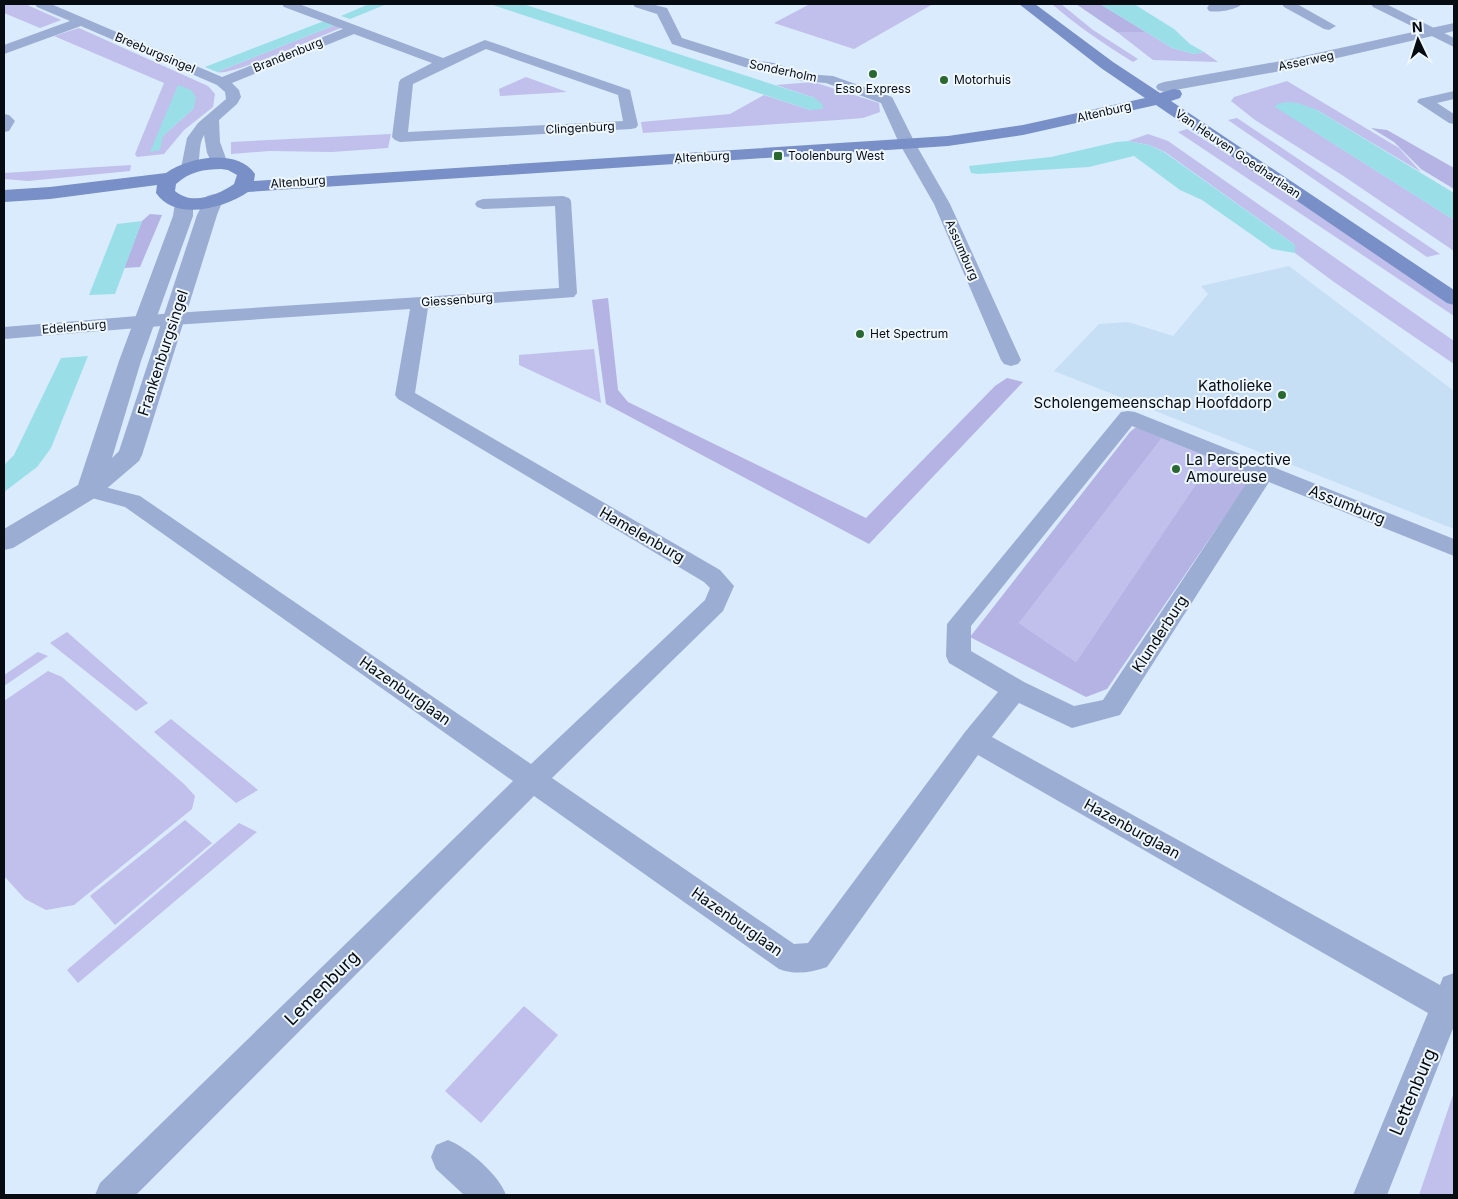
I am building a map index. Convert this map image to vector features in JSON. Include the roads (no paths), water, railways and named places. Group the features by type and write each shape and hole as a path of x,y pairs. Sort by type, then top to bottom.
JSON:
{"main road":[{"name":"Van Heuven Goedhartlaan","path":"1026,4 1068,38 1161,93 1454,280"},
{"name":"Van Heuven Goedhartlaan","path":"1046,4 1161,93 1454,299"},
{"name":"Altenburg","path":"244,180 904,138 989,126 1161,93"},
{"path":"4,196 168,185 189,168 220,164 236,166 244,180 235,192 214,200 184,203 172,199 168,185"}],"street":[{"name":"Breeburgsingel","path":"41,4 222,82"},
{"path":"288,4 444,63"},
{"path":"639,4 662,11 677,4"},
{"path":"1213,8 1236,4"},
{"path":"1288,4 1329,26"},
{"path":"1376,4 1448,35"},
{"name":"Sonderholm","path":"662,11 677,40 750,64 769,66 805,78 828,79 887,100 904,138"},
{"path":"4,50 82,21"},
{"name":"Brandenburg","path":"222,82 355,29"},
{"name":"Asserweg","path":"1161,93 1216,84 1235,75 1377,46 1408,44 1448,35"},
{"name":"Clingenburg","path":"485,44 625,93 631,125 400,137 406,82 444,63 485,44"},
{"path":"189,168 192,145 199,133 228,105 234,96 232,90 222,82"},
{"path":"1454,95 1424,102 1454,120"},
{"path":"4,118 8,121 4,128"},
{"path":"212,120 211,142 213,152 220,164"},
{"name":"Assumburg","path":"904,138 942,204 1011,360"},
{"name":"Frankenburgsingel","path":"4,540 89,490 130,455 206,215 214,200"},
{"name":"Giessenburg","path":"144,322 568,293 563,201 483,204"},
{"name":"Frankenburgsingel","path":"89,490 144,322 183,216 184,203"},
{"name":"Hamelenburg","path":"420,303 405,395 712,576 722,586 715,605 532,780"},
{"name":"Edelenburg","path":"4,333 144,322"},
{"name":"Assumburg","path":"1128,417 1454,548"},
{"name":"Klunderburg","path":"1128,417 959,624 958,656 1015,689 1072,717 1111,708 1265,472"},
{"name":"Hazenburglaan","path":"89,490 132,501 790,959 816,957 974,740 1452,1002"},
{"path":"974,740 1015,689"},
{"name":"Lemenburg","path":"112,1195 532,780"},
{"name":"Lettenburg","path":"1370,1195 1452,1002"},
{"path":"448,1157 489,1195"}],"place":[{"name":"Esso Express","path":"873,74"},
{"name":"Motorhuis","path":"944,80"},
{"name":"Toolenburg West","path":"778,156"},
{"name":"Het Spectrum","path":"860,334"},
{"name":"Katholieke Scholengemeenschap Hoofddorp","path":"1282,395"},
{"name":"La Perspective Amoureuse","path":"1176,469"}]}
